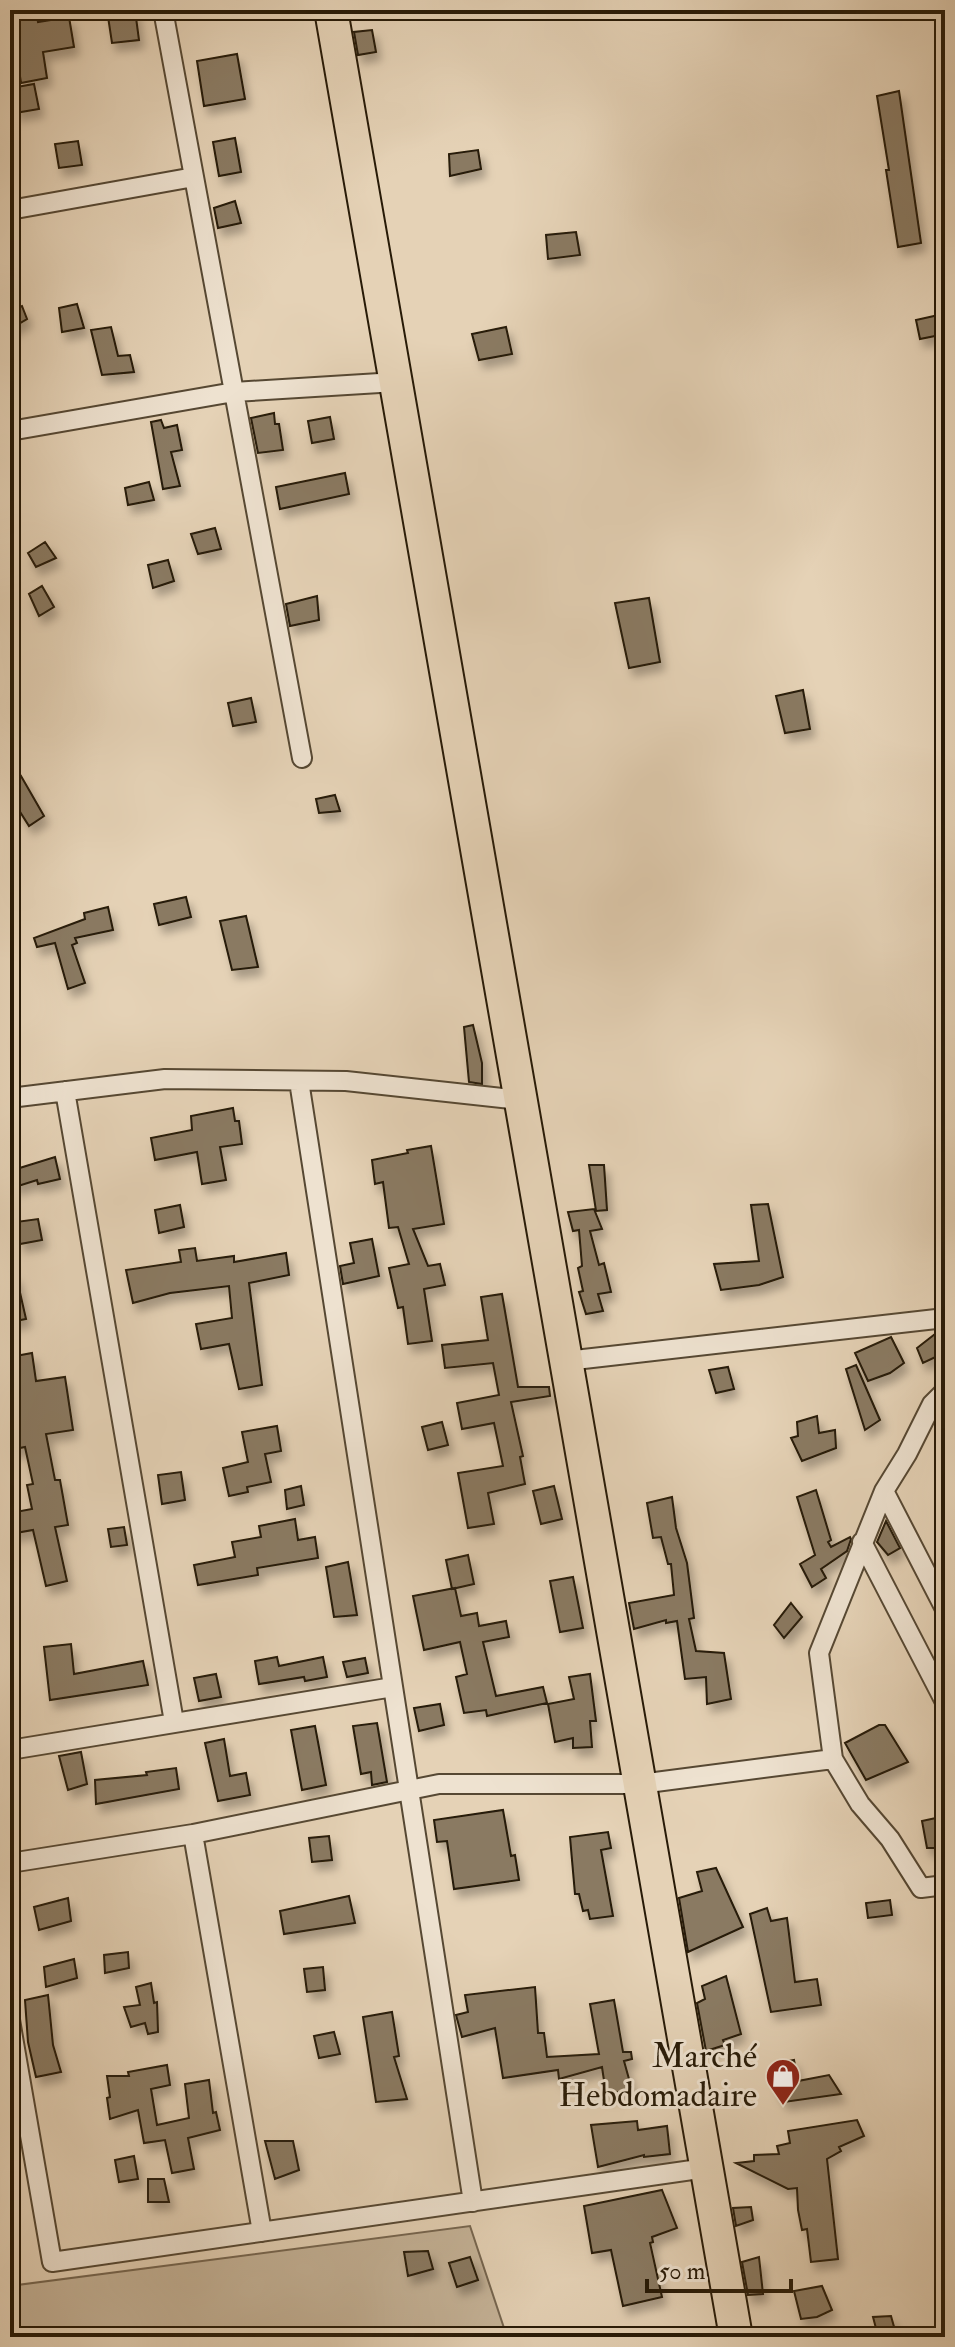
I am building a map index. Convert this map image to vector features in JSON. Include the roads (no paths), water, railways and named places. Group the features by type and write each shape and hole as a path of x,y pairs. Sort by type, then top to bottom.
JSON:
{"highway":[{"path":"331,10 736,2337"}],"street":[{"path":"163,10 302,758"},
{"path":"10,210 194,177"},
{"path":"10,431 234,392 396,382"},
{"path":"10,1098 165,1079 346,1081 520,1100"},
{"path":"299,1081 473,2202"},
{"path":"65,1091 174,1722"},
{"path":"566,1361 945,1318"},
{"path":"945,1391 932,1404 884,1491 819,1653 833,1759 860,1804 890,1839 921,1888 945,1885"},
{"path":"884,1491 945,1609"},
{"path":"862,1542 945,1702"},
{"path":"10,1750 393,1687"},
{"path":"10,1863 193,1834 439,1784 640,1784 833,1759"},
{"path":"193,1834 262,2232"},
{"path":"10,2020 52,2262 706,2168"}],"place":[{"name":"Marché Hebdomadaire","path":"783,2107"}]}
